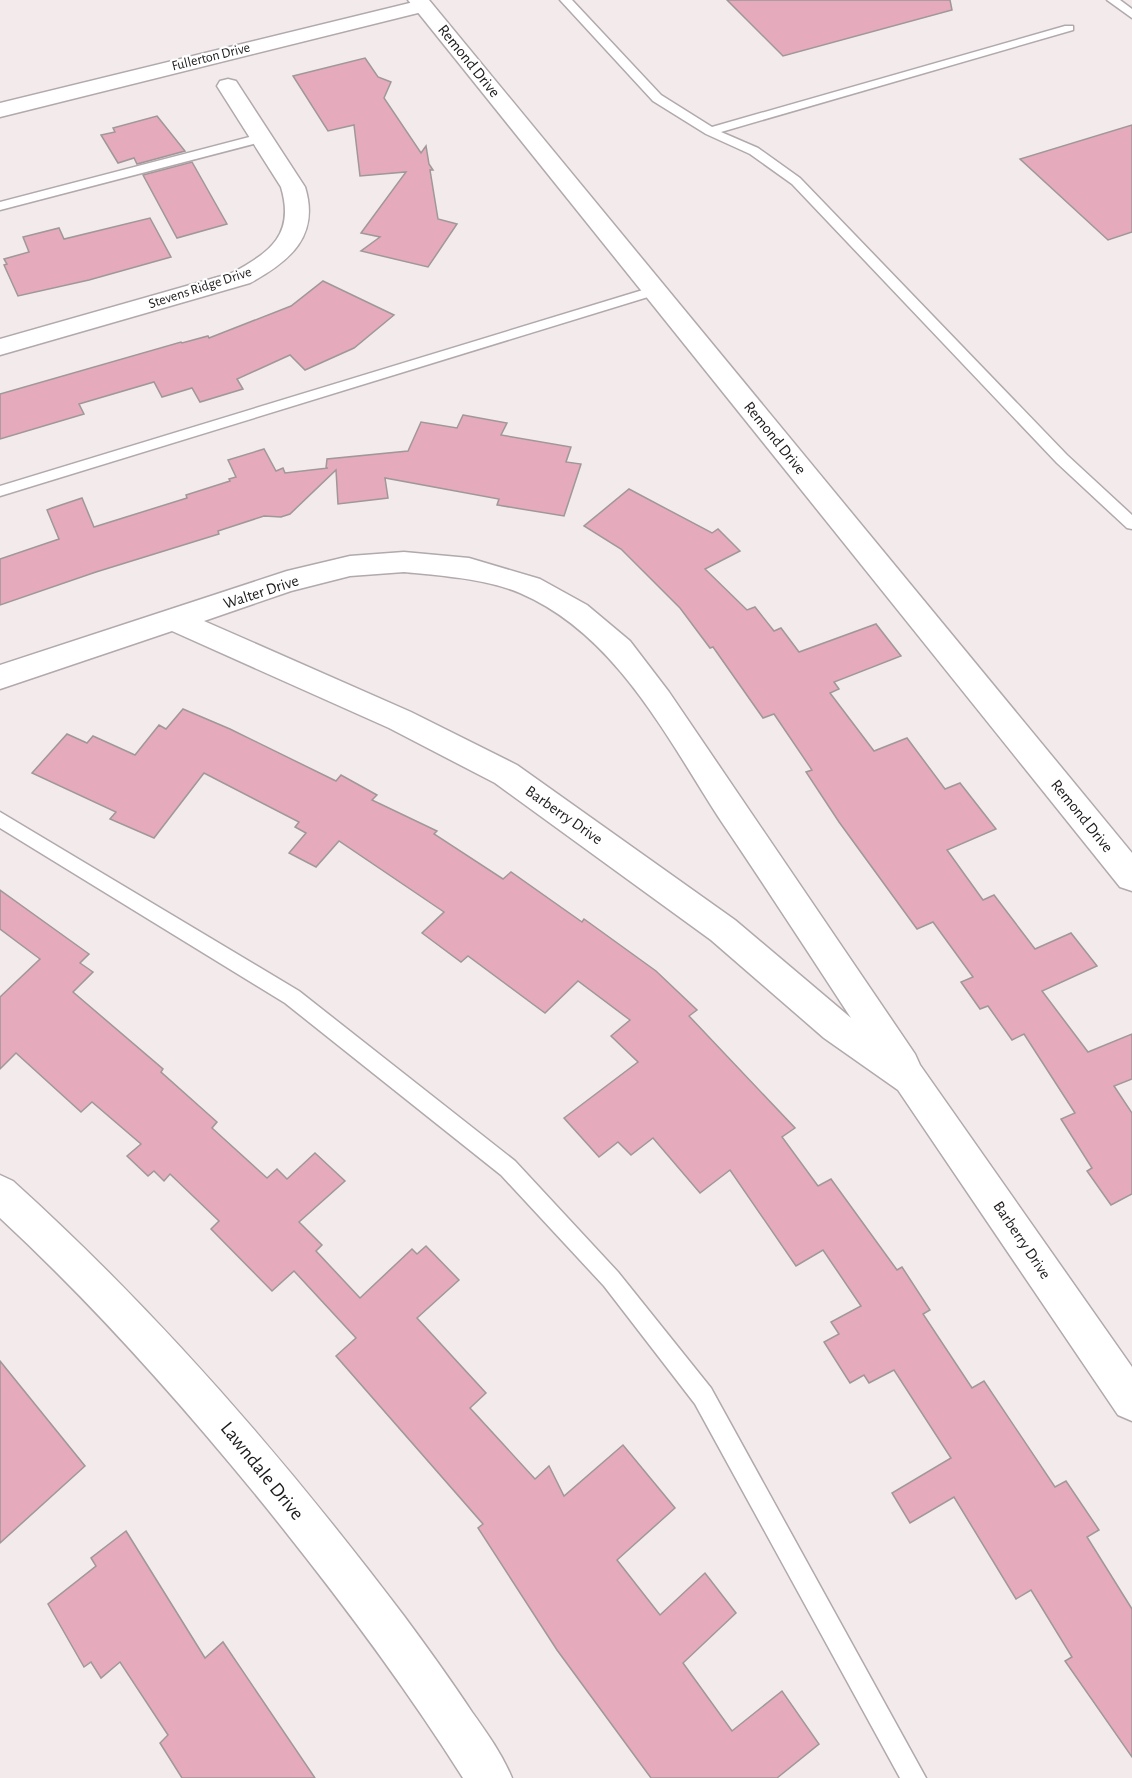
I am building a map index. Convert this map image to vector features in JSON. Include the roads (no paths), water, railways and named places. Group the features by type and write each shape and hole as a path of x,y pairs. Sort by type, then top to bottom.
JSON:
{"street":[{"name":"Fullerton Drive","path":"0,110 421,3"},
{"name":"Remond Drive","path":"421,3 1132,878"},
{"name":"Stevens Ridge Drive","path":"0,347 241,278 262,267 282,250 292,236 299,216 299,200 228,86"},
{"name":"Walter Drive","path":"0,677 287,582 350,566 404,562 468,568 530,586"},
{"name":"Barberry Drive","path":"530,586 577,613 619,649 651,691 911,1079 1132,1401"},
{"name":"Barberry Drive","path":"174,620 400,720 506,774 723,930 836,1027 911,1079"},
{"name":"Lawndale Drive","path":"0,1193 110,1298 232,1432 376,1612 489,1778"}],"lane":[{"path":"566,0 657,98 710,131 754,151 796,181 1062,459 1132,524"},
{"path":"1113,0 1132,15"},
{"path":"710,131 1069,28"},
{"path":"0,206 261,138"},
{"path":"0,491 656,290"},
{"path":"0,819 291,997 508,1168 611,1280 703,1396 914,1778"}]}
